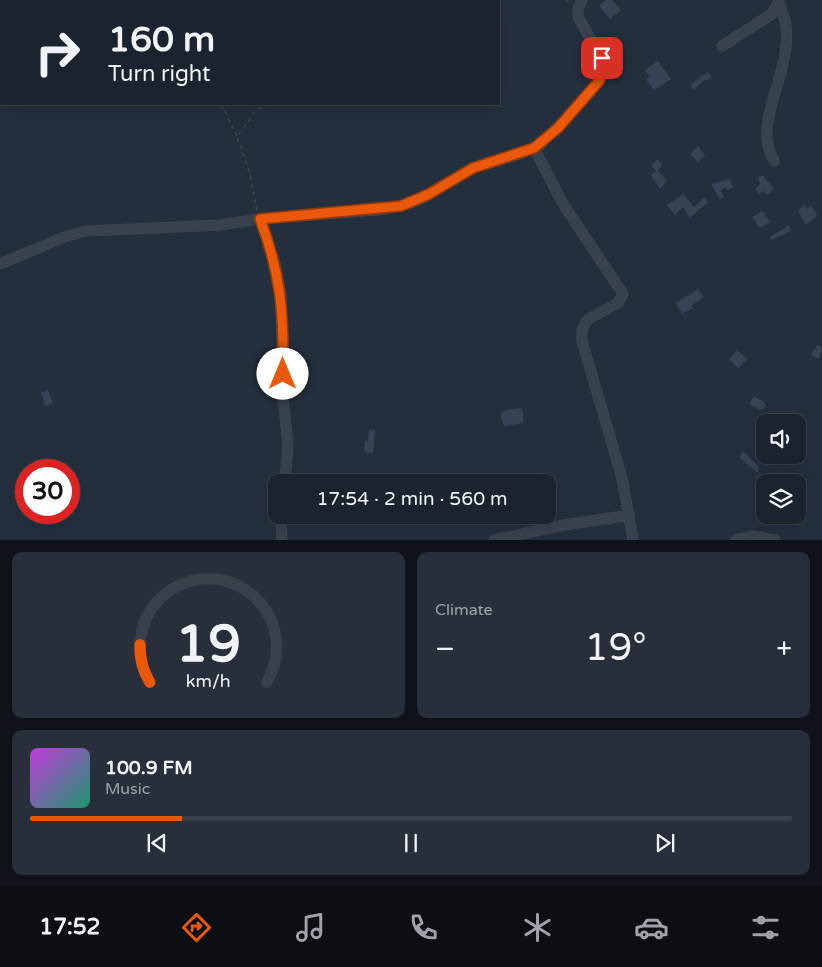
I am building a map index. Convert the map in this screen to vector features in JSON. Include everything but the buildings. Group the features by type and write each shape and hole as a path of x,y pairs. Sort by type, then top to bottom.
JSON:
{"street":[{"path":"0,264 67,236 87,231 119,228 191,227 401,206 429,194 473,168 534,148 547,139 570,115 602,76 603,60 578,17 578,9 582,0"},
{"path":"722,46 772,14 779,2"},
{"path":"774,161 767,149 766,139 770,110 783,64 787,32 779,2"},
{"path":"534,148 564,204 623,294 618,303 586,320 582,334 587,362 617,461 630,515 633,540"},
{"path":"260,219 273,255 281,294 283,397 288,446 286,474"},
{"path":"494,540 564,525 630,515"},
{"path":"281,524 282,540"},
{"path":"736,540 752,536 775,540"}],"path":[{"path":"222,105 237,137 250,174 254,205 260,219"},
{"path":"237,137 256,110 268,105"}],"route":[{"path":"283,374 284,327 281,294 275,263 260,219 378,210 401,206 417,201 456,176 473,168 534,148 540,145 558,128 599,81 604,70 602,58"}]}
